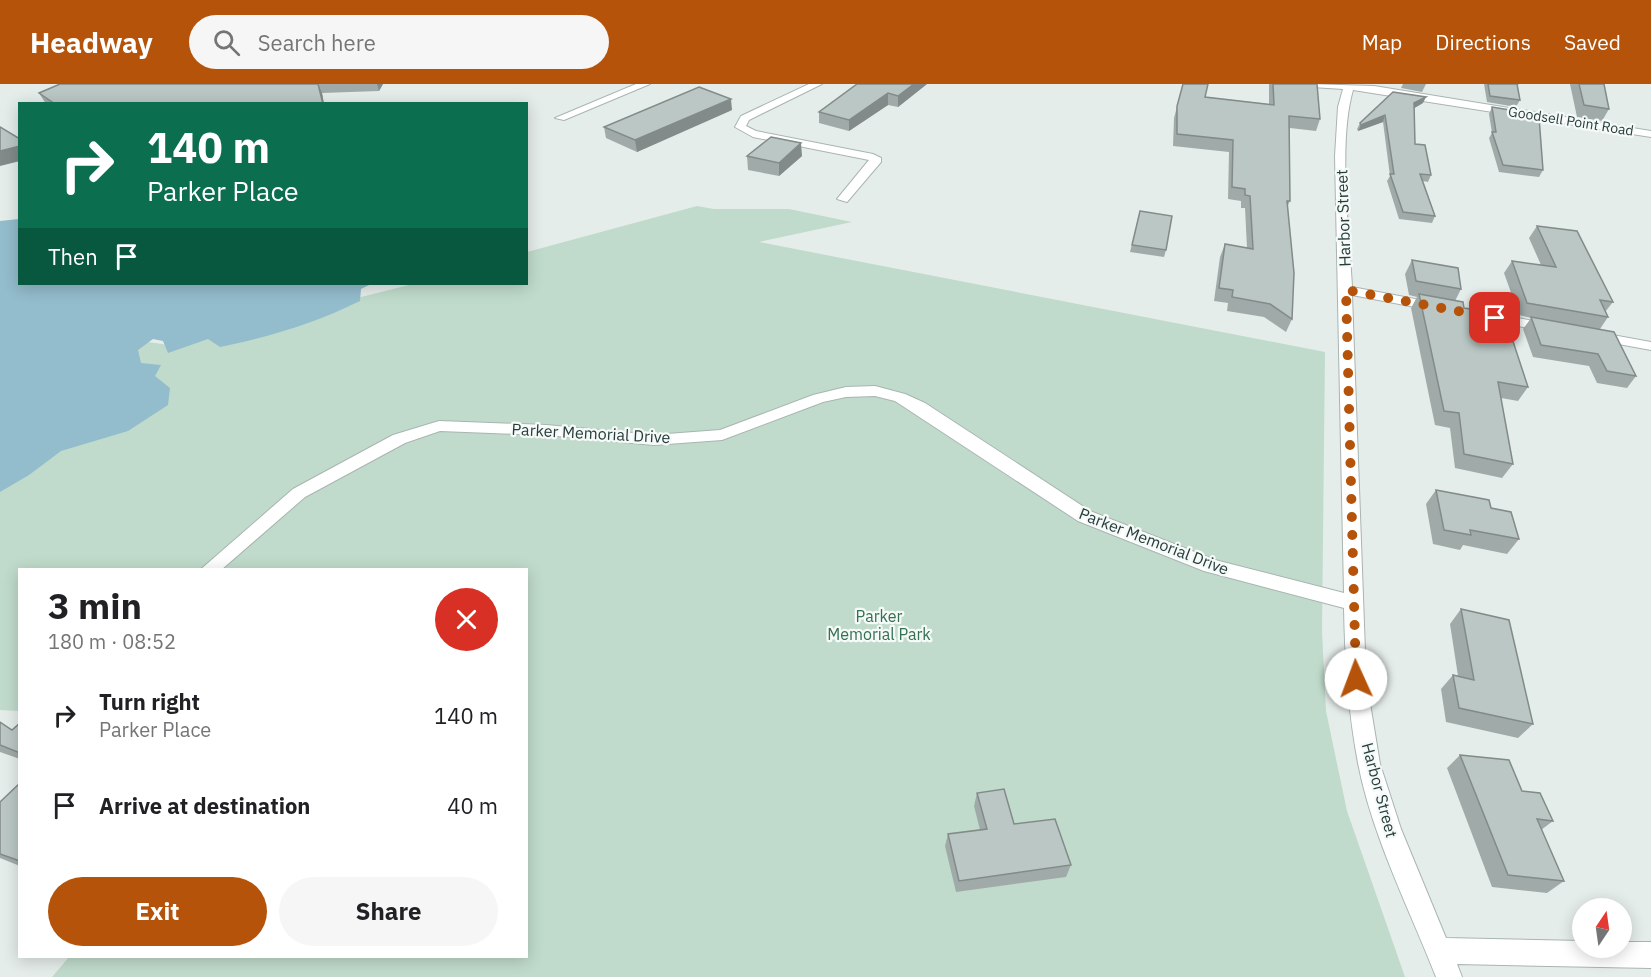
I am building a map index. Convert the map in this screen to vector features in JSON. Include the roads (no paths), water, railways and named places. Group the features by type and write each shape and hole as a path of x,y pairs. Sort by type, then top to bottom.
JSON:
{"street":[{"path":"560,118 645,84"},
{"path":"817,84 745,118 740,127 753,134 873,157 877,160 843,199"},
{"name":"Goodsell Point Road","path":"1312,84 1374,89 1651,134"},
{"name":"Harbor Street","path":"1349,86 1343,107 1341,156 1356,679 1369,764 1389,829 1449,977"},
{"path":"1346,290 1448,309"},
{"path":"1470,313 1651,346"},
{"name":"Parker Memorial Drive","path":"211,568 234,546 299,493 349,464 399,440 439,426 546,430 654,440 711,436 722,435 819,398 846,392 875,391 900,397 919,407 1084,516 1211,566 1354,603"},
{"path":"1438,951 1651,955"}],"water":[{"path":"18,219 18,285 369,285 361,289 360,301 309,323 257,338 220,347 208,339 168,353 163,341 153,339 138,350 141,363 161,365 155,376 170,388 168,405 128,431 61,451 29,475 0,492 0,221"}],"park label":[{"name":"Parker Memorial Park","path":"879,625"}]}
